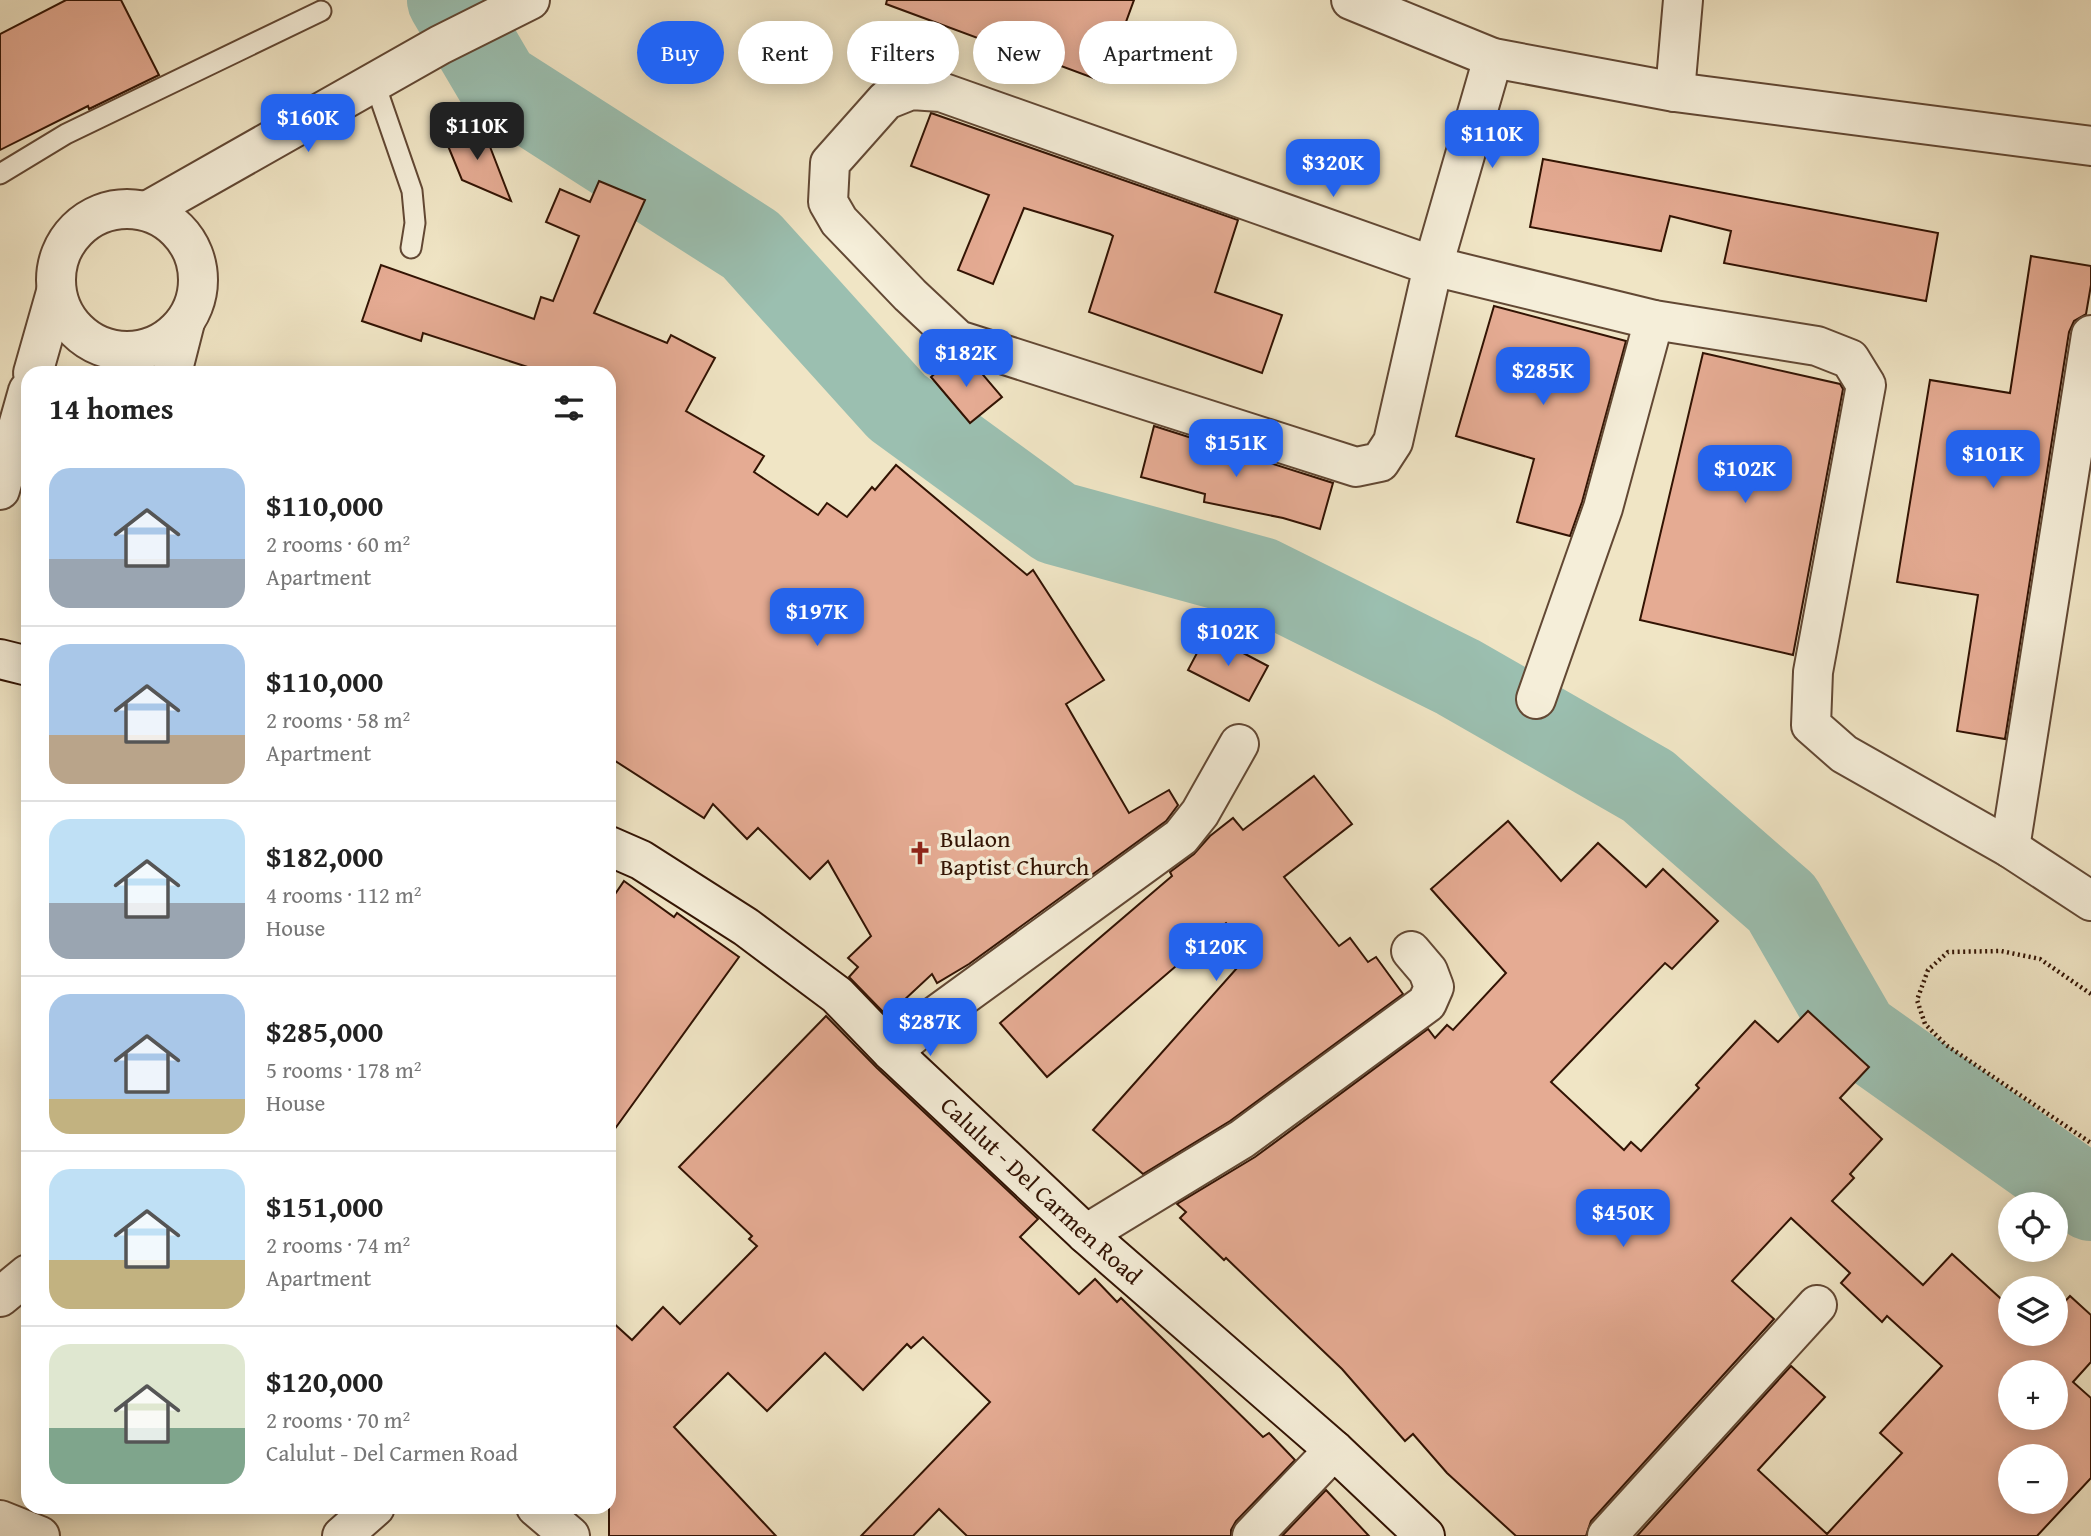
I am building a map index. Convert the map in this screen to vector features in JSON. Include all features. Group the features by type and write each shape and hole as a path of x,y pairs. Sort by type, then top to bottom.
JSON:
{"street":[{"path":"147,211 440,45 530,0"},
{"path":"1351,0 1493,58 1675,92 2091,146"},
{"path":"1675,92 1684,0"},
{"path":"1493,58 1433,266 1393,442 1380,462 1356,467 958,340 910,295 839,221 828,202 830,163 886,100 911,90 941,92 1433,266 1654,320 1817,346 1850,359 1866,385 1813,672 1811,725 1844,754 2010,848 2091,901"},
{"path":"35,366 56,292 56,268 64,245 79,226 99,213 123,208 147,211 167,221 184,237 194,257 198,279 196,302 185,321 169,338 147,349 123,351 100,346 79,333 64,315 56,292"},
{"path":"1536,699 1603,508 1654,320"},
{"path":"174,366 185,321"},
{"path":"2010,848 2091,335"},
{"path":"0,490 21,416"},
{"path":"0,659 21,664"},
{"path":"891,1052 931,1019 1181,837 1200,813 1239,744"},
{"name":"Calulut - Del Carmen Road","path":"616,849 640,860 746,927 837,995 891,1052 1086,1234 1334,1450 1425,1536"},
{"path":"1086,1234 1242,1139 1427,1003 1434,987 1428,971 1411,951"},
{"path":"0,1297 21,1280"},
{"path":"1607,1536 1817,1305"},
{"path":"1252,1536 1334,1450"},
{"path":"544,1514 570,1536"},
{"path":"0,1520 40,1536"}],"lane":[{"path":"0,174 66,134 321,11"},
{"path":"374,82 412,191 415,223 411,248"}],"path":[{"path":"2091,994 2040,959 2001,951 1948,952 1928,970 1917,1000 1925,1024 1946,1045 2091,1143"}],"building":[{"path":"66,0 121,0 159,75 89,109 88,106 0,150 0,34"},
{"path":"887,0 1134,0 1126,21 1079,21 1079,73 1065,67 1065,21 973,21 973,36 959,31 959,21 932,21 886,4"},
{"path":"931,113 1238,220 1215,292 1282,315 1262,373 1089,312 1113,236 1110,234 1024,208 993,284 958,270 989,195 911,166"},
{"path":"482,126 511,201 462,180 446,141"},
{"path":"1543,159 1938,233 1926,301 1724,263 1731,231 1670,216 1661,251 1530,227"},
{"path":"599,181 645,200 594,313 667,343 671,335 715,358 686,411 764,456 754,472 818,515 827,503 847,517 872,487 875,490 896,465 1027,575 1033,570 1104,680 1066,704 1129,813 1169,790 1178,805 1166,821 969,964 937,983 932,974 887,1016 849,977 858,967 848,958 871,936 828,861 810,879 758,828 747,839 713,804 704,818 616,761 616,366 524,366 423,333 421,341 362,321 381,265 534,319 541,297 553,301 579,236 546,222 560,189 590,202"},
{"path":"2031,256 2091,266 2091,285 2086,314 2074,321 2069,332 2005,739 1957,731 1978,595 1897,582 1930,380 2010,393"},
{"path":"1494,306 1626,341 1582,502 1570,536 1517,522 1534,459 1456,436"},
{"path":"1703,353 1840,384 1843,389 1793,655 1640,620"},
{"path":"950,360 979,370 1002,397 970,423 931,377"},
{"path":"1154,426 1333,483 1320,529 1283,518 1204,502 1205,494 1141,477"},
{"path":"1207,634 1268,666 1249,701 1188,670"},
{"path":"1314,776 1352,824 1284,877 1339,946 1350,938 1368,962 1376,957 1403,994 1230,1121 1143,1174 1093,1130 1253,950 1226,923 1047,1077 1000,1023 1172,876 1170,872 1194,854 1210,836 1233,818 1243,830"},
{"path":"1508,821 1561,881 1598,843 1646,887 1663,869 1718,921 1672,969 1665,963 1551,1082 1624,1150 1631,1142 1641,1151 1699,1088 1696,1085 1755,1021 1778,1042 1808,1011 1869,1067 1840,1098 1882,1139 1850,1174 1854,1178 1832,1201 1923,1285 1952,1254 1998,1296 1998,1346 2068,1346 2070,1296 2091,1315 2091,1362 2073,1382 2091,1398 2091,1478 2068,1503 2068,1444 1998,1444 1998,1514 2057,1514 2037,1536 1637,1536 1791,1366 1825,1397 1758,1470 1827,1534 1902,1453 1880,1433 1942,1366 1887,1316 1882,1322 1841,1283 1850,1273 1791,1218 1732,1281 1774,1319 1591,1521 1586,1536 1516,1536 1447,1473 1413,1434 1405,1441 1342,1369 1226,1258 1224,1260 1180,1218 1186,1212 1177,1204 1255,1157 1428,1029 1435,1038 1447,1025 1453,1030 1506,973 1431,889"},
{"path":"624,881 674,917 677,913 739,957 616,1127 616,893"},
{"path":"826,1016 877,1068 1038,1219 1020,1237 1079,1294 1095,1279 1117,1302 1121,1298 1263,1437 1269,1433 1295,1460 1236,1521 1231,1536 967,1536 939,1509 913,1536 861,1536 990,1402 923,1337 911,1348 907,1344 863,1390 825,1353 767,1411 728,1373 674,1427 776,1536 609,1536 609,1514 616,1514 616,1325 632,1340 663,1307 680,1324 757,1246 749,1239 752,1236 679,1167"},
{"path":"1326,1490 1369,1536 1282,1536"}],"waterway":[{"path":"449,0 498,83 751,245 897,407 1056,523 1261,579 1458,677 1648,786 1782,903 1857,1033 2091,1199"}],"place":[{"name":"Bulaon Baptist Church","path":"920,853"}]}
